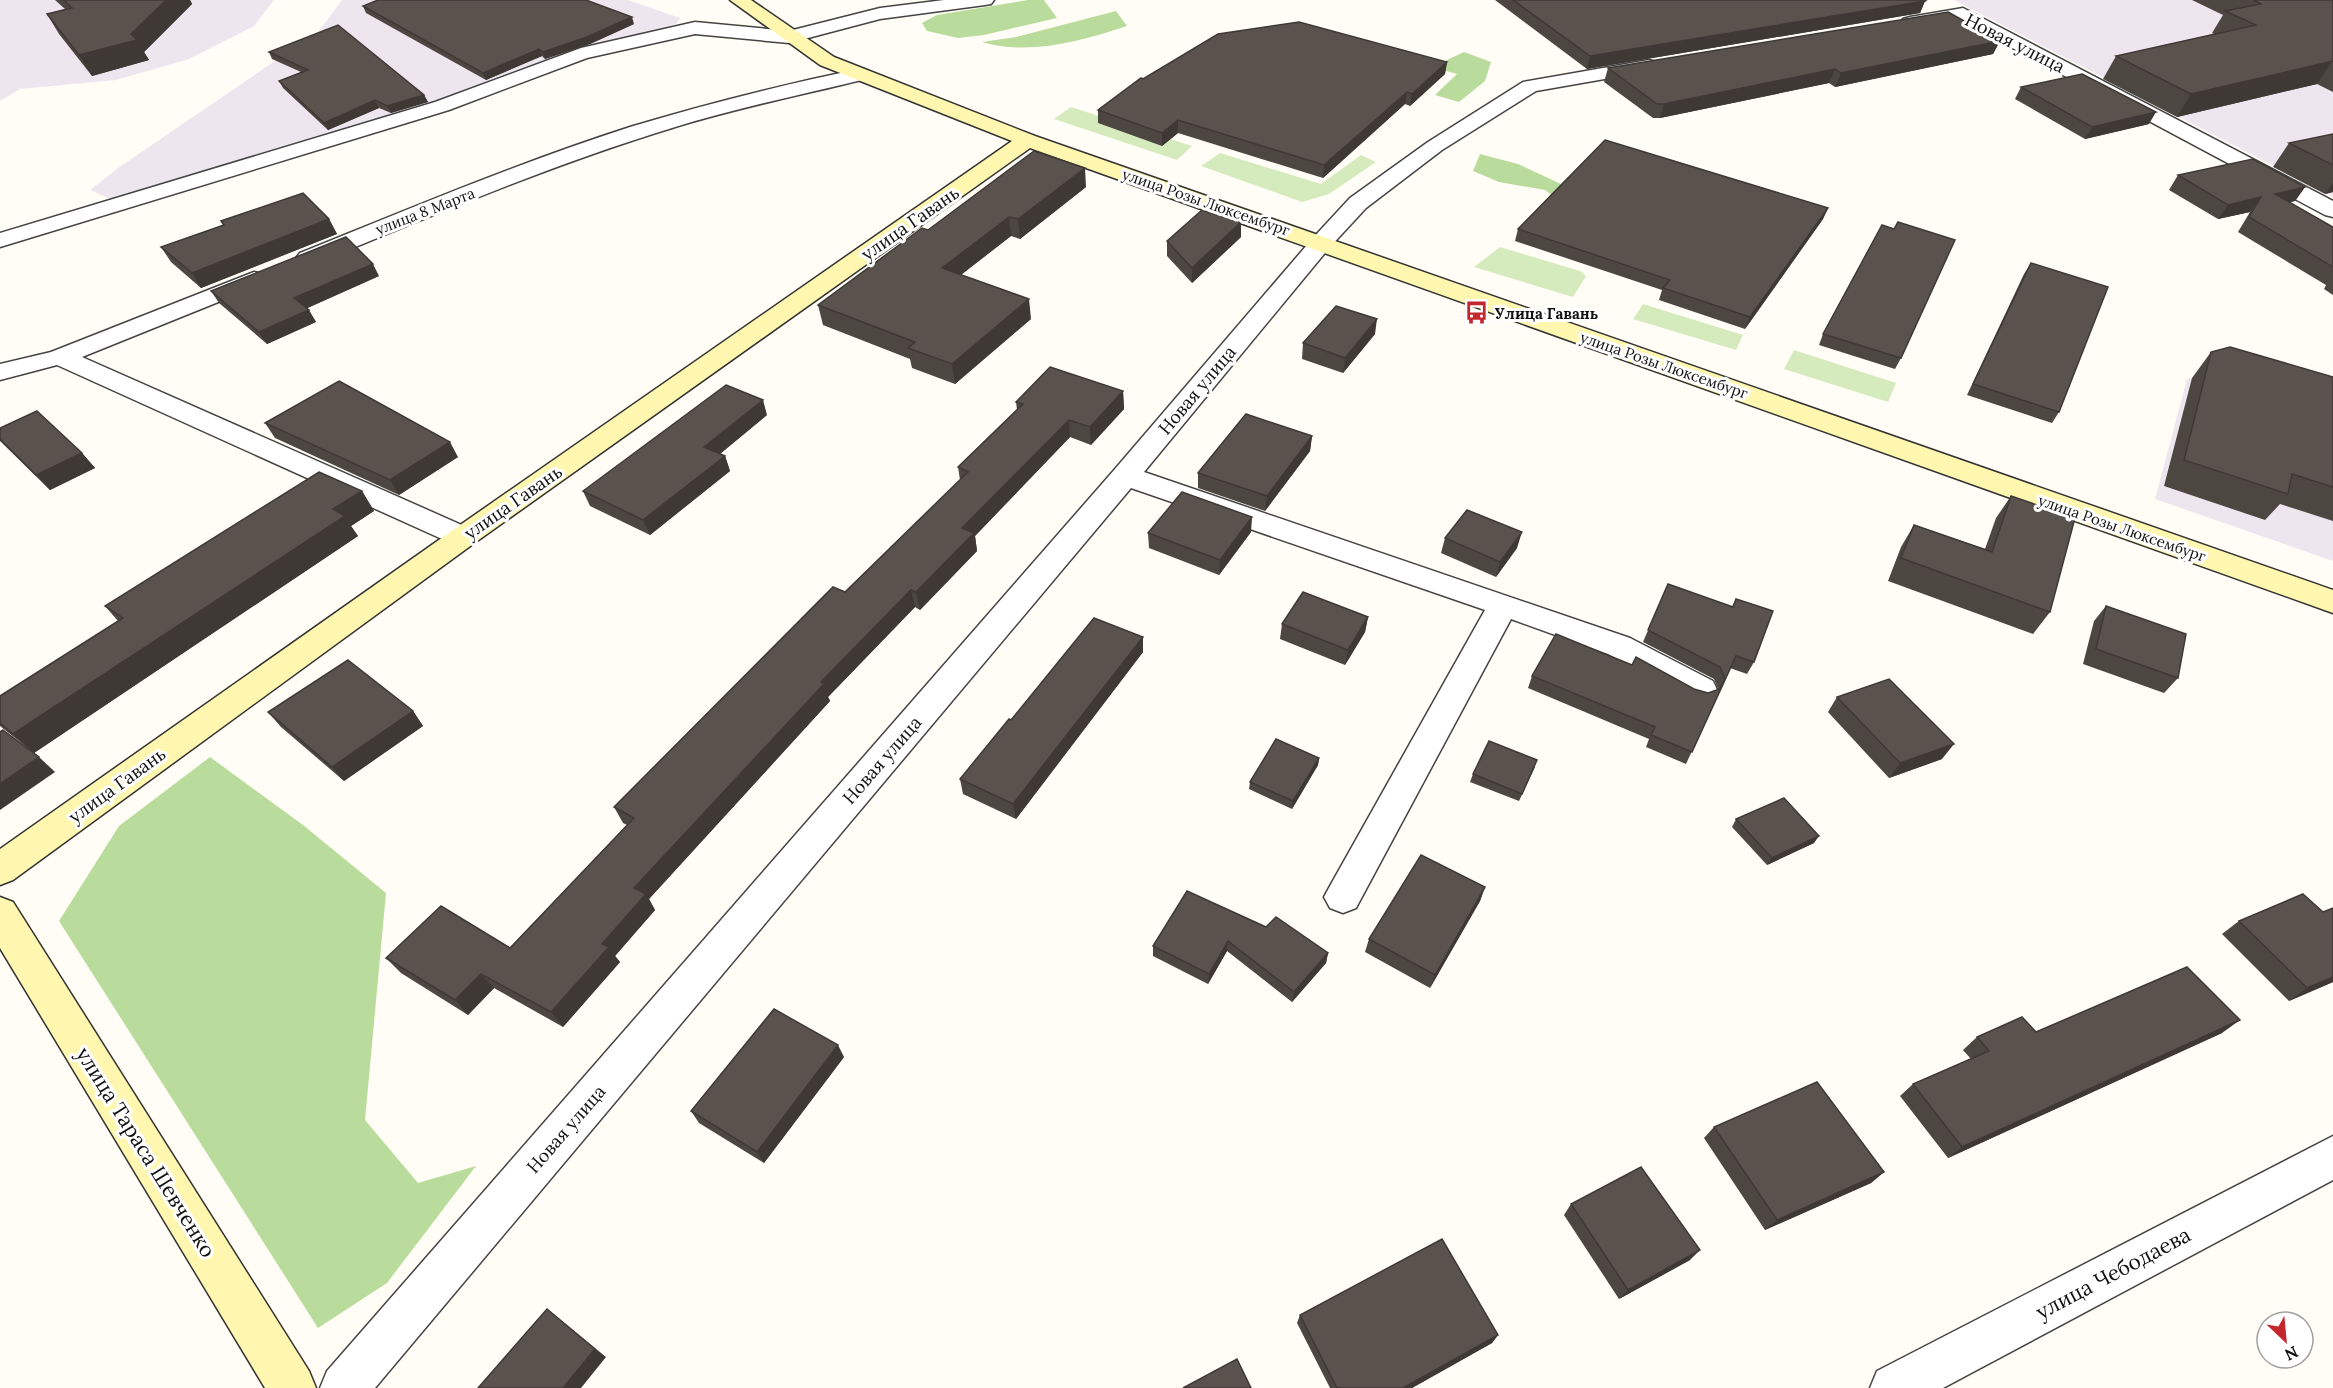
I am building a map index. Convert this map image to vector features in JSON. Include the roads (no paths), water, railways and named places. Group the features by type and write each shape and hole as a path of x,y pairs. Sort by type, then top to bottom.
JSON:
{"street":[{"name":"улица Розы Люксембург","path":"739,0 789,37 827,61 1028,140 2333,602"},
{"path":"0,240 442,106 581,54 694,28 789,37 880,14 985,0"},
{"name":"Новая улица","path":"1885,27 1963,14 2333,210"},
{"name":"Новая улица","path":"344,1388 1358,202 1435,146 1530,86 1679,61"},
{"name":"улица 8 Марта","path":"292,264 436,206 606,142 755,98 859,75"},
{"name":"улица Гавань","path":"0,869 463,537 1028,140"},
{"path":"0,372 60,357 270,273"},
{"path":"60,357 463,537"},
{"path":"1125,476 1619,646 1701,690"},
{"path":"1343,897 1503,605"},
{"name":"улица Тараса Шевченко","path":"0,914 292,1388"},
{"name":"улица Чебодаева","path":"1894,1388 2333,1157"}],"place":[{"name":"Улица Гавань","path":"1477,313"}]}
